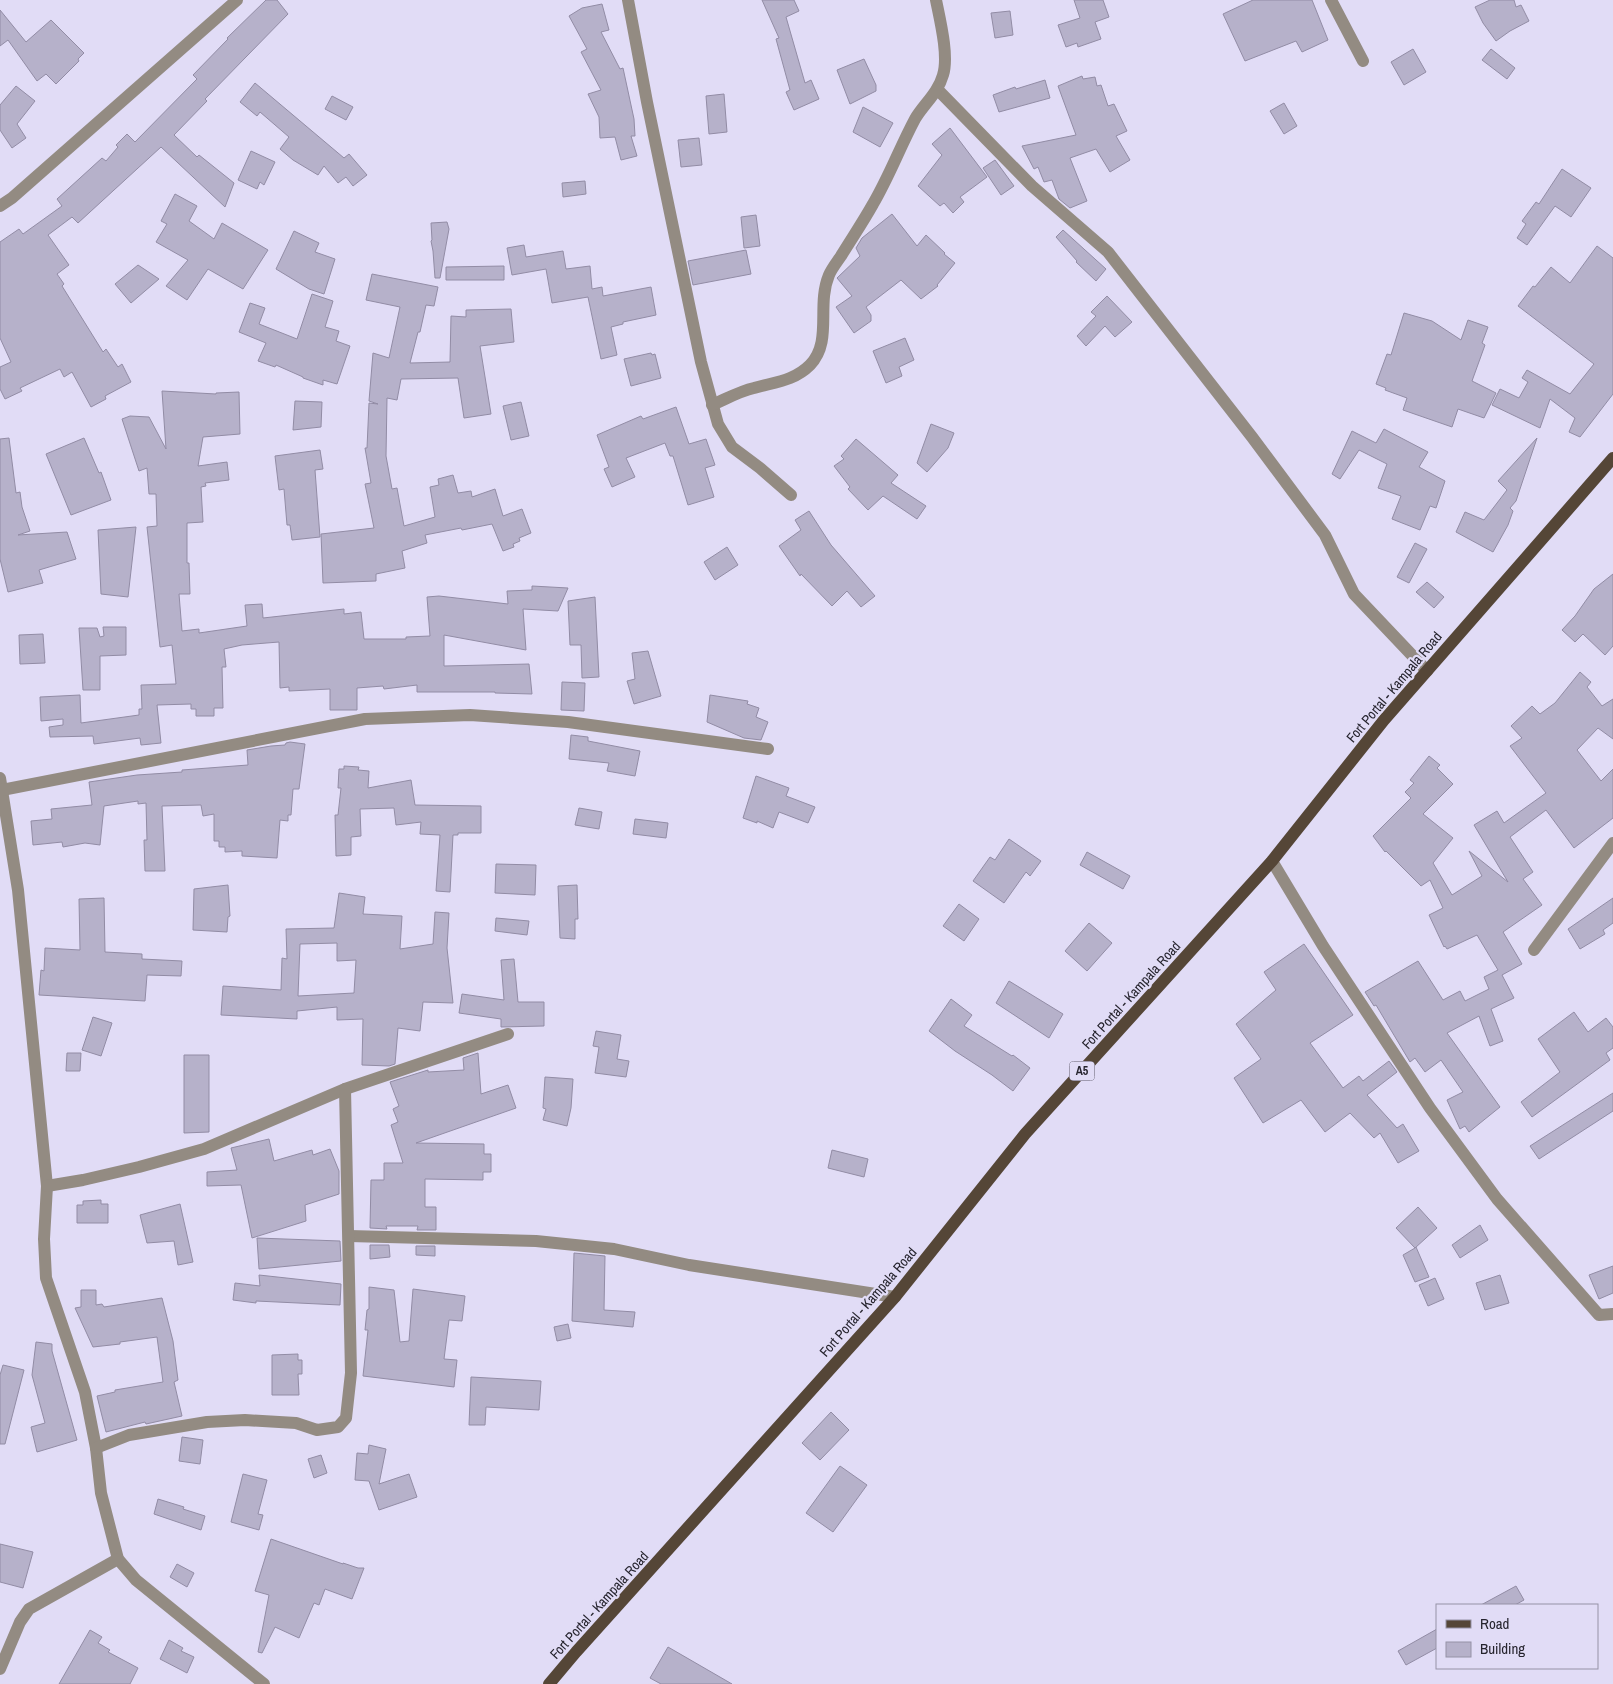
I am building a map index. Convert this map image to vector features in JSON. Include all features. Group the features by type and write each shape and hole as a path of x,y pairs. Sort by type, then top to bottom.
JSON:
{"main road":[{"name":"Fort Portal - Kampala Road","path":"550,1684 576,1652 894,1297 1025,1134 1272,861 1384,720 1613,458"}],"street":[{"path":"0,206 236,0"},
{"path":"628,0 647,102 701,362 718,424 732,447 791,495"},
{"path":"712,405 755,387 775,384 794,378 810,365 819,352 823,336 823,294 829,274 874,204 916,119 925,104 938,90 944,73 944,40 936,0"},
{"path":"1331,0 1363,62"},
{"path":"938,90 1032,186 1108,252 1252,437 1325,535 1354,594 1427,671"},
{"path":"264,1684 136,1580 118,1559 101,1493 96,1448 85,1392 46,1278 44,1239 47,1186 18,890 2,805 1,784 365,719 470,715 568,722 768,749"},
{"path":"1534,950 1613,843"},
{"path":"1272,861 1323,946 1430,1108 1497,1199 1599,1315 1613,1314"},
{"path":"47,1186 140,1167 204,1149 345,1089 508,1034"},
{"path":"96,1448 129,1435 207,1422 245,1420 296,1423 317,1430 338,1426 346,1418 351,1373 350,1236 345,1089"},
{"path":"350,1236 536,1241 614,1248 688,1265 894,1297"},
{"path":"0,1669 20,1622 29,1609 118,1559"}],"building":[{"path":"266,0 277,0 288,14 205,99 207,101 174,135 197,157 199,155 234,183 225,207 161,147 78,223 72,217 48,235 69,265 57,274 64,284 62,286 103,352 106,349 118,367 122,364 131,382 105,396 106,399 91,407 72,372 64,377 60,369 20,388 22,391 5,399 0,389 0,367 11,362 0,338 0,242 19,229 23,234 62,206 57,199 102,158 106,161 118,147 116,145 127,134 135,142 197,79 193,75 227,38"},
{"path":"762,0 794,0 799,11 786,17 805,83 811,80 819,99 794,110 786,92 790,90 776,39 779,38"},
{"path":"1074,0 1103,0 1109,17 1095,22 1101,39 1078,47 1077,43 1066,47 1058,25 1080,18"},
{"path":"1253,0 1312,0 1328,40 1302,52 1296,41 1245,61 1223,14"},
{"path":"1490,0 1514,0 1516,7 1521,5 1529,21 1496,41 1483,23 1475,7"},
{"path":"602,4 609,30 601,32 620,69 623,68 634,119 635,136 631,136 637,156 621,160 615,137 600,138 599,117 588,94 601,90 581,52 587,49 569,16 582,8"},
{"path":"0,10 26,42 51,20 84,53 78,59 79,61 56,84 46,74 37,81 8,40 0,46"},
{"path":"1010,11 1013,35 995,38 991,13"},
{"path":"1413,49 1426,72 1404,85 1391,62"},
{"path":"1491,49 1515,68 1507,79 1482,60"},
{"path":"864,59 876,85 876,91 850,104 837,70"},
{"path":"1082,76 1083,79 1095,77 1097,86 1101,85 1108,106 1114,104 1127,131 1116,136 1130,160 1110,172 1096,149 1070,158 1087,201 1070,208 1059,199 1052,180 1044,182 1038,167 1034,169 1022,146 1076,135 1058,86"},
{"path":"1045,80 1050,98 999,112 993,95 1015,87 1016,89"},
{"path":"255,83 344,158 349,154 367,175 353,186 346,177 338,183 324,166 318,175 293,160 280,149 289,137 260,112 257,116 240,102"},
{"path":"16,86 35,101 17,124 26,138 12,148 0,130 0,105"},
{"path":"724,94 727,132 709,134 706,96"},
{"path":"332,96 353,107 346,120 325,109"},
{"path":"1284,103 1297,126 1284,134 1270,111"},
{"path":"863,107 893,123 880,147 853,132"},
{"path":"950,128 987,177 960,197 964,202 953,213 944,203 940,206 918,186 942,155 932,144"},
{"path":"699,138 702,165 681,167 678,140"},
{"path":"251,151 275,162 264,185 260,182 257,189 238,180"},
{"path":"995,160 1014,186 1001,195 983,168"},
{"path":"1562,169 1591,188 1571,217 1555,206 1527,245 1517,238 1526,224 1522,221 1536,202 1539,204"},
{"path":"585,181 586,194 563,197 562,183"},
{"path":"175,194 197,206 189,221 214,239 222,223 268,250 243,289 208,269 187,300 166,286 188,260 156,242 167,224 161,221"},
{"path":"892,214 917,246 926,235 955,263 938,286 921,299 901,280 866,307 871,315 871,321 854,333 836,307 852,296 837,278 860,256 856,248 862,238"},
{"path":"756,215 760,246 744,248 741,217"},
{"path":"447,222 449,229 440,278 435,278 431,223"},
{"path":"1063,230 1106,269 1096,281 1076,262 1056,237"},
{"path":"294,231 319,243 315,252 335,259 324,294 309,289 276,269"},
{"path":"524,245 526,257 563,251 566,269 590,266 592,289 602,287 603,296 651,287 656,315 623,322 623,324 611,327 617,355 601,359 588,297 552,303 546,269 512,275 507,248"},
{"path":"1597,246 1613,258 1613,394 1580,437 1569,432 1575,418 1550,399 1540,428 1492,405 1500,389 1519,398 1528,382 1522,378 1527,370 1570,394 1594,364 1518,306 1551,267 1570,283"},
{"path":"746,250 751,274 693,285 688,261"},
{"path":"138,265 159,279 131,303 115,284"},
{"path":"504,266 504,280 446,280 446,267"},
{"path":"372,274 438,287 434,306 426,305 410,363 450,362 451,316 466,317 466,310 511,309 514,342 480,346 491,414 464,418 458,378 401,379 397,400 387,398 386,456 392,489 397,488 404,526 435,517 430,487 439,485 438,479 453,475 458,493 471,491 472,497 495,489 503,516 522,509 531,533 519,538 520,541 513,544 514,547 503,551 492,524 425,535 427,543 402,551 405,568 376,574 376,581 323,583 321,534 374,528 365,484 371,483 365,448 367,448 369,403 378,404 369,401 373,353 389,358 400,307 366,300"},
{"path":"312,294 333,301 325,327 339,331 336,341 350,346 337,384 323,380 323,385 276,365 275,367 258,361 266,343 239,332 250,303 265,308 259,324 297,339"},
{"path":"1107,296 1132,322 1115,337 1105,326 1086,346 1077,336 1096,316 1091,312"},
{"path":"1404,313 1432,321 1461,340 1468,320 1488,327 1482,343 1485,345 1472,381 1496,393 1484,418 1458,409 1452,427 1403,410 1407,398 1385,390 1386,388 1376,384 1387,354 1391,355"},
{"path":"905,338 914,360 899,367 902,376 886,383 873,351"},
{"path":"651,353 652,355 655,354 661,378 631,386 624,359"},
{"path":"162,391 216,394 239,392 240,434 203,437 198,466 227,462 229,480 205,483 206,486 201,487 203,522 187,523 187,563 189,563 190,594 179,594 182,631 199,629 199,633 247,626 245,605 262,604 263,618 344,609 344,614 361,612 364,639 406,639 406,637 430,636 427,597 439,596 508,604 507,591 532,590 532,586 568,588 558,611 523,609 526,650 444,635 444,666 529,664 532,694 417,692 417,685 384,689 383,686 357,688 357,710 330,710 330,689 289,691 289,687 280,688 279,642 242,645 224,649 226,667 222,667 223,708 214,708 214,716 196,716 196,709 191,709 191,704 157,705 161,743 141,745 140,738 94,744 93,736 50,737 49,727 63,725 63,719 41,721 40,697 80,695 81,723 139,715 139,709 142,709 141,685 176,684 172,645 160,647 147,527 157,526 156,494 149,494 147,468 139,471 122,419 130,416 149,417 166,449"},
{"path":"295,401 322,402 321,427 293,430"},
{"path":"521,402 529,436 511,440 503,406"},
{"path":"676,407 689,444 706,439 715,465 705,468 714,497 688,505 673,456 670,456 665,443 626,458 635,477 612,487 604,469 609,467 597,435 641,416 643,419"},
{"path":"931,424 954,433 948,448 927,472 917,463"},
{"path":"1384,429 1428,452 1419,467 1445,481 1436,508 1430,506 1420,530 1392,519 1401,496 1378,488 1387,464 1359,450 1340,479 1332,474 1352,431 1376,443"},
{"path":"9,438 16,493 20,492 22,507 30,531 18,535 67,532 76,559 39,570 43,583 8,592 0,559 0,439"},
{"path":"84,438 99,473 101,472 111,500 71,515 46,454"},
{"path":"1537,438 1516,501 1510,508 1513,511 1508,525 1493,552 1456,532 1465,512 1484,520 1507,490 1498,481"},
{"path":"856,439 898,475 891,483 926,506 917,519 883,496 868,510 848,489 850,487 834,466 844,459 841,456"},
{"path":"320,450 323,469 315,470 320,537 292,540 290,525 287,525 284,489 279,490 275,456"},
{"path":"809,511 831,545 875,596 861,607 847,591 832,606 801,574 800,576 779,546 801,530 795,520"},
{"path":"136,527 128,597 101,594 98,530"},
{"path":"1415,543 1427,549 1409,583 1397,577"},
{"path":"727,547 738,565 715,580 704,562"},
{"path":"1613,574 1613,646 1605,655 1583,634 1575,642 1562,630 1575,616 1594,589"},
{"path":"1427,582 1444,597 1434,608 1416,592"},
{"path":"595,597 599,677 582,678 581,645 570,645 568,601"},
{"path":"103,627 126,627 126,655 100,656 100,690 83,690 79,628 97,628 100,637 104,636"},
{"path":"43,634 45,663 20,664 19,635"},
{"path":"648,651 661,696 634,704 627,681 635,679 632,653"},
{"path":"1580,672 1591,682 1587,687 1602,706 1613,699 1613,739 1598,728 1577,750 1601,781 1613,769 1613,818 1574,848 1546,810 1510,837 1533,872 1523,879 1542,905 1503,932 1522,964 1502,975 1514,998 1491,1009 1503,1041 1490,1046 1479,1016 1447,1033 1500,1107 1469,1132 1465,1126 1460,1129 1447,1100 1463,1092 1441,1060 1425,1072 1415,1058 1410,1062 1376,1005 1374,1006 1365,992 1418,961 1443,1000 1460,991 1465,1001 1489,989 1484,977 1498,970 1477,935 1447,949 1444,947 1429,915 1443,908 1430,880 1421,886 1385,852 1373,836 1411,798 1405,792 1414,783 1410,780 1429,756 1440,765 1437,768 1453,784 1423,814 1453,838 1433,863 1452,895 1482,876 1469,851 1508,882 1474,825 1497,811 1504,823 1546,793 1510,746 1522,738 1511,726 1532,706 1540,714 1555,703"},
{"path":"562,682 585,683 584,711 561,710"},
{"path":"710,695 748,701 747,704 759,708 756,717 768,722 761,740 744,738 707,722"},
{"path":"571,735 588,737 588,741 640,751 635,776 607,771 609,763 569,759"},
{"path":"290,742 305,744 299,789 293,789 291,815 288,815 288,821 280,820 277,858 242,856 242,851 225,852 225,847 219,847 219,841 214,841 214,814 203,816 201,805 162,806 165,871 145,871 144,840 147,840 146,803 138,804 138,801 104,806 100,845 85,843 63,847 62,842 33,845 31,821 52,819 51,809 92,805 89,782 137,775 182,772 182,770 248,765 247,750 285,745"},
{"path":"344,766 359,767 358,770 369,771 368,788 411,780 415,805 481,806 481,833 458,833 458,835 453,835 450,892 436,891 440,835 420,834 421,822 396,825 394,808 360,809 361,836 351,837 351,855 336,856 335,815 338,815 341,788 338,788 339,769 344,769"},
{"path":"756,776 789,788 786,796 815,807 808,823 779,812 773,828 757,821 757,823 743,818"},
{"path":"579,808 602,812 599,829 575,825"},
{"path":"635,819 668,823 666,838 633,834"},
{"path":"1009,839 1041,861 1030,876 1026,872 1004,903 973,881 990,857 995,860"},
{"path":"1087,852 1130,876 1123,889 1080,865"},
{"path":"496,864 536,865 535,895 495,893"},
{"path":"228,885 230,916 228,917 227,932 193,930 194,889"},
{"path":"577,885 578,919 575,919 575,939 560,938 558,886"},
{"path":"339,893 365,897 363,914 402,916 400,949 433,944 435,912 449,913 447,948 453,1003 423,1002 420,1031 398,1028 395,1064 389,1066 362,1065 363,1019 337,1020 337,1007 297,1011 297,1019 221,1015 223,986 281,990 282,958 287,959 286,929 334,928","holes":["337,943 337,961 356,960 354,993 298,996 300,944"]},
{"path":"104,898 105,952 142,954 142,959 182,961 181,976 147,975 145,1001 39,995 41,970 44,971 45,948 80,950 79,899"},
{"path":"1613,898 1613,923 1603,930 1605,934 1580,949 1568,929"},
{"path":"959,904 979,919 964,941 943,926"},
{"path":"496,918 529,921 527,935 495,931"},
{"path":"1089,923 1112,943 1087,971 1065,951"},
{"path":"1304,944 1353,1015 1310,1043 1343,1088 1359,1076 1363,1081 1389,1061 1397,1072 1367,1095 1397,1128 1403,1124 1419,1151 1398,1163 1380,1133 1374,1138 1350,1113 1325,1132 1301,1100 1263,1123 1234,1078 1261,1059 1236,1024 1276,990 1264,972"},
{"path":"514,959 518,1002 544,1002 544,1026 501,1027 501,1019 459,1013 462,994 504,1000 501,960"},
{"path":"1009,981 1063,1014 1049,1038 996,1003"},
{"path":"951,999 972,1015 964,1026 1013,1055 1030,1068 1013,1091 929,1031"},
{"path":"1574,1012 1588,1032 1606,1018 1613,1027 1613,1048 1606,1053 1610,1060 1532,1117 1521,1102 1560,1072 1538,1039"},
{"path":"93,1017 112,1023 101,1056 82,1050"},
{"path":"596,1031 621,1035 617,1059 629,1061 626,1077 595,1073 599,1047 593,1046"},
{"path":"67,1053 81,1053 80,1071 66,1071"},
{"path":"478,1053 481,1094 508,1085 516,1108 416,1143 484,1144 484,1154 491,1154 491,1172 483,1172 483,1180 425,1179 425,1207 436,1207 436,1230 417,1230 418,1226 386,1226 387,1229 370,1228 371,1180 384,1180 384,1163 403,1163 391,1125 398,1122 393,1109 399,1106 390,1082 428,1070 428,1072 464,1070 463,1058"},
{"path":"184,1055 209,1055 209,1132 184,1133"},
{"path":"545,1077 573,1079 571,1108 567,1126 543,1120 546,1109 543,1108"},
{"path":"1613,1093 1613,1111 1539,1159 1530,1146"},
{"path":"269,1139 274,1161 312,1150 313,1155 330,1149 339,1171 339,1194 305,1205 306,1221 252,1238 241,1185 207,1186 207,1172 237,1170 231,1148"},
{"path":"832,1150 868,1159 864,1177 828,1168"},
{"path":"101,1200 101,1204 108,1204 108,1223 77,1223 77,1205 83,1205 83,1201"},
{"path":"180,1204 193,1262 178,1265 174,1241 147,1243 140,1215"},
{"path":"1418,1207 1437,1228 1416,1247 1429,1277 1415,1282 1403,1255 1415,1248 1396,1228"},
{"path":"1480,1225 1488,1240 1460,1258 1452,1245"},
{"path":"257,1238 340,1241 341,1261 259,1269"},
{"path":"370,1245 389,1245 390,1257 370,1259"},
{"path":"416,1246 435,1246 435,1256 416,1255"},
{"path":"574,1253 605,1256 604,1310 635,1312 633,1327 572,1321"},
{"path":"1613,1266 1613,1293 1599,1299 1589,1275"},
{"path":"259,1275 341,1284 340,1305 256,1301 256,1303 233,1300 235,1283 260,1286"},
{"path":"1500,1275 1509,1303 1485,1310 1476,1283"},
{"path":"1435,1278 1444,1299 1428,1306 1419,1285"},
{"path":"369,1287 394,1290 400,1342 409,1341 413,1289 465,1296 462,1321 449,1320 444,1359 457,1360 454,1387 363,1376 368,1330 365,1330 367,1310 369,1309"},
{"path":"81,1290 96,1290 96,1305 102,1304 104,1307 162,1298 173,1341 178,1380 174,1382 182,1416 146,1424 145,1422 106,1432 97,1396 115,1392 115,1390 163,1382 157,1337 93,1347 75,1308 81,1307"},
{"path":"568,1324 571,1338 557,1341 554,1327"},
{"path":"36,1342 52,1344 52,1351 77,1440 37,1452 31,1427 45,1423 32,1375"},
{"path":"298,1354 298,1360 302,1360 302,1374 298,1374 299,1395 272,1395 272,1355"},
{"path":"3,1365 24,1370 5,1444 0,1444 0,1375"},
{"path":"471,1377 541,1381 539,1410 486,1407 485,1425 469,1425"},
{"path":"831,1412 849,1430 820,1460 802,1443"},
{"path":"182,1437 203,1440 200,1464 179,1461"},
{"path":"369,1445 386,1449 379,1484 409,1474 417,1497 379,1510 369,1481 355,1480 357,1453 368,1454"},
{"path":"321,1455 327,1473 314,1478 308,1459"},
{"path":"840,1466 867,1485 833,1532 806,1513"},
{"path":"243,1474 267,1480 258,1514 263,1515 259,1530 231,1522"},
{"path":"158,1499 205,1516 201,1530 154,1514"},
{"path":"271,1539 343,1564 364,1568 352,1599 325,1589 319,1605 314,1603 299,1638 275,1627 262,1653 258,1652 269,1595 255,1591"},
{"path":"0,1544 33,1552 23,1588 0,1582"},
{"path":"177,1564 194,1573 187,1587 170,1577"},
{"path":"1516,1586 1524,1600 1517,1604 1483,1604"},
{"path":"90,1630 102,1637 98,1643 110,1650 108,1652 138,1668 130,1684 59,1684"},
{"path":"1436,1630 1436,1649 1406,1665 1398,1651"},
{"path":"169,1640 183,1648 181,1651 194,1657 187,1673 160,1659"},
{"path":"668,1647 732,1684 661,1684 650,1678"}]}
